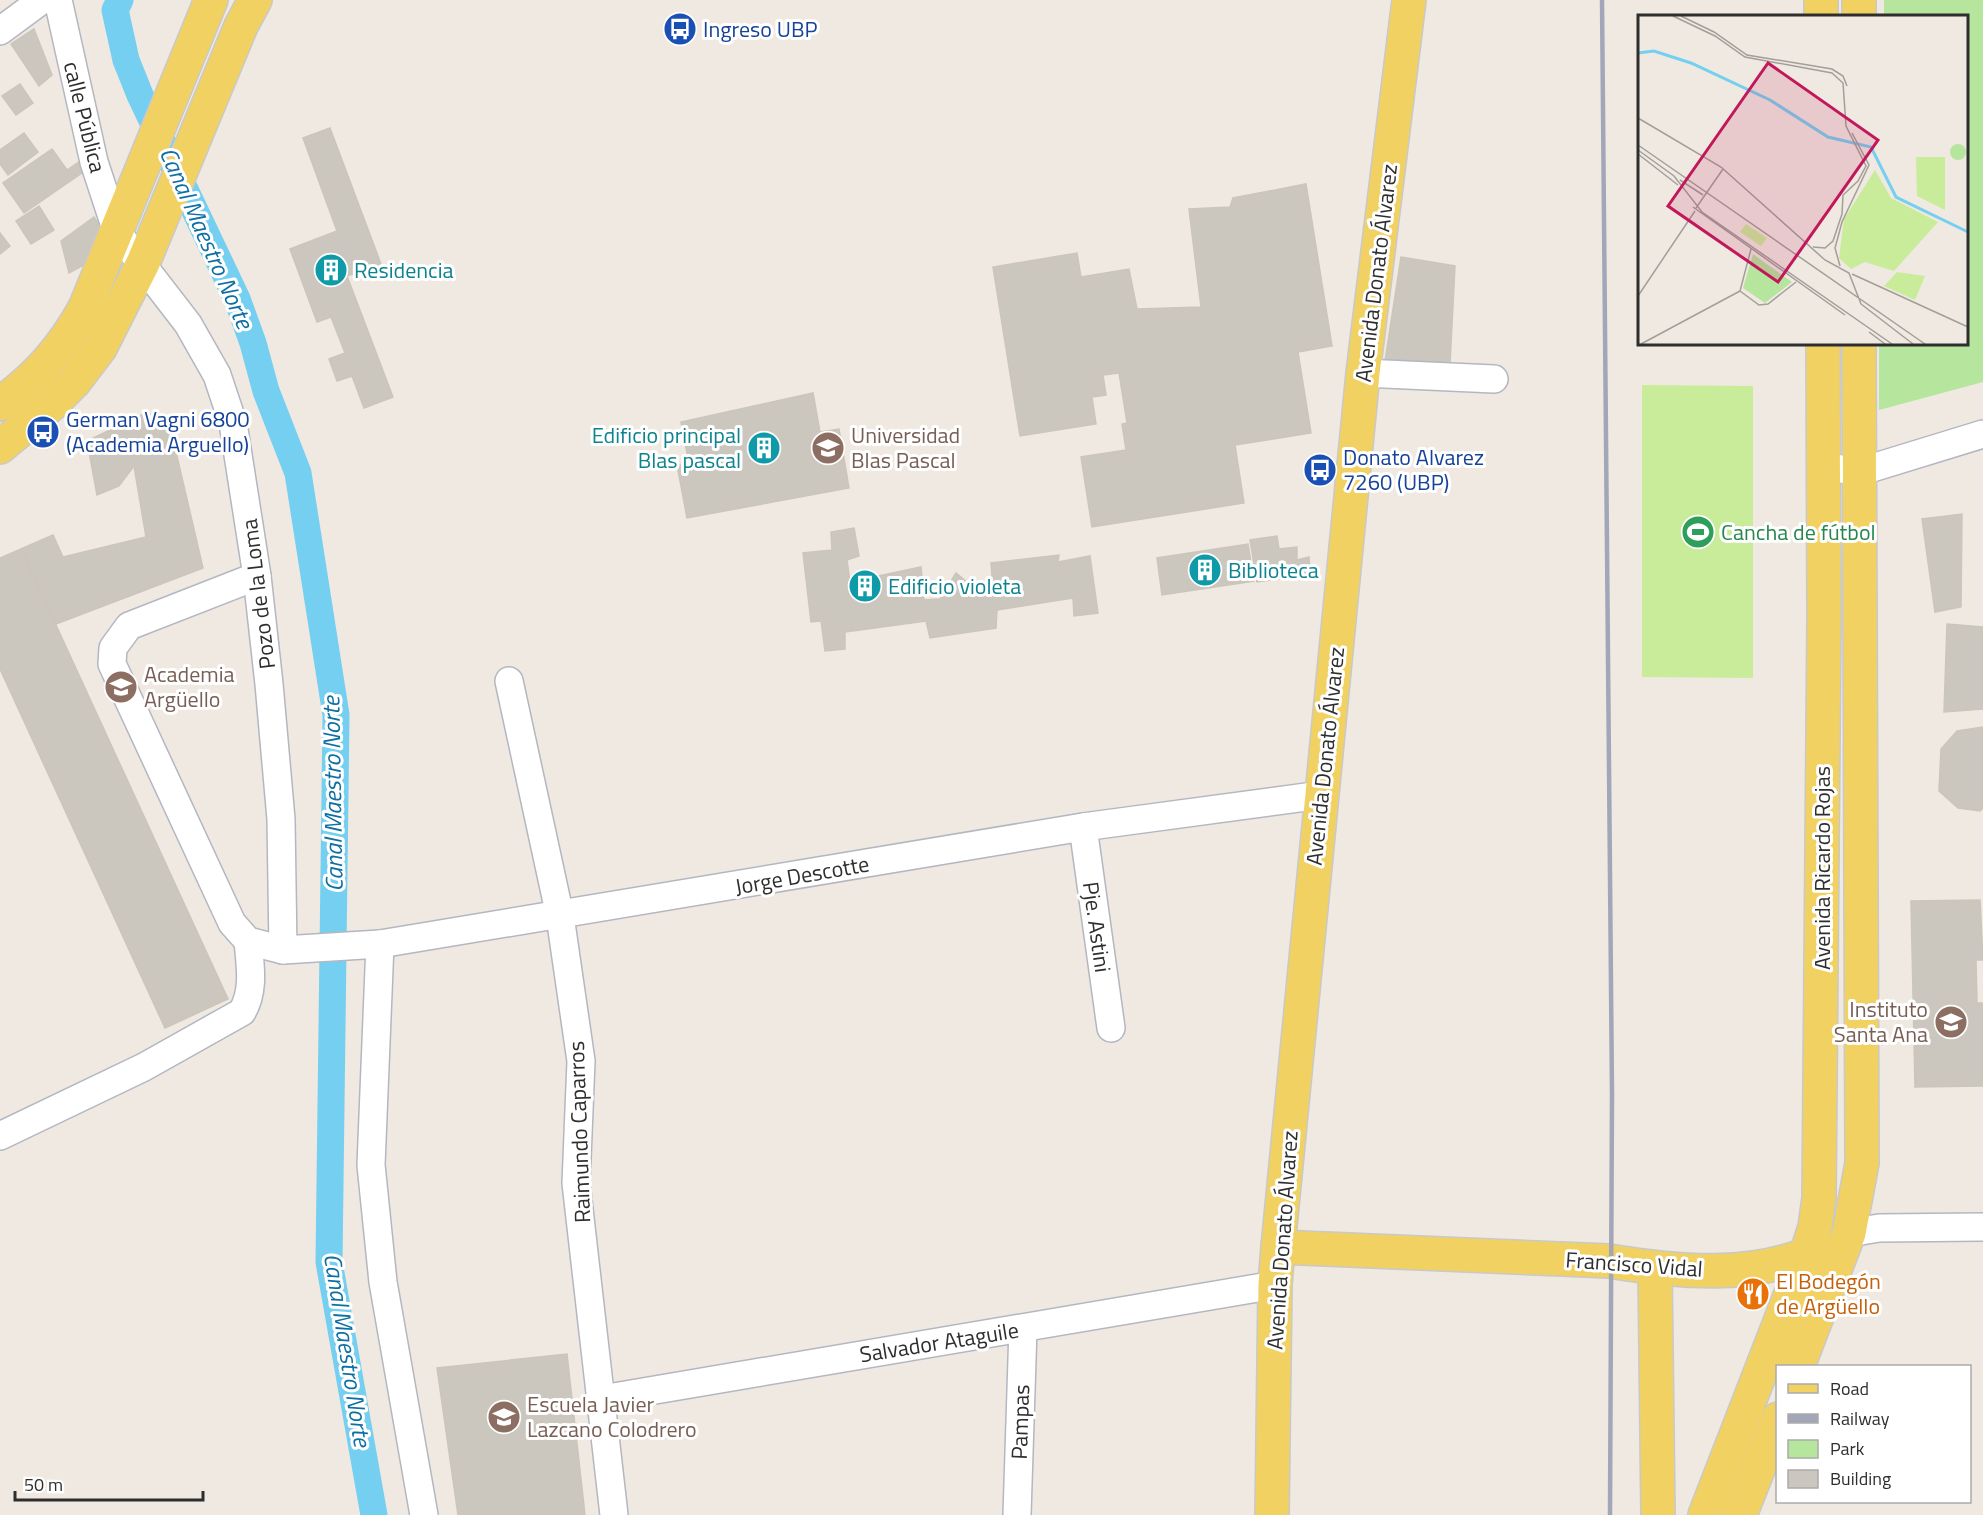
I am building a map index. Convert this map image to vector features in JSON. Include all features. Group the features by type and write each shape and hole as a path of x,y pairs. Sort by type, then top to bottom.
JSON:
{"main road":[{"path":"0,404 44,368 72,333 98,282 173,91 212,0"},
{"path":"0,447 30,425 75,381 100,348 143,263 241,26 255,0"},
{"name":"Avenida Donato Álvarez","path":"1272,1515 1275,1285 1278,1246 1363,373 1409,0"},
{"name":"Avenida Ricardo Rojas","path":"1705,1515 1815,1227 1821,1164 1823,345"},
{"name":"Avenida Ricardo Rojas","path":"1798,1365 1849,1233 1863,1163 1859,345"},
{"name":"Francisco Vidal","path":"1278,1246 1610,1261 1655,1269 1757,1269 1784,1264 1849,1233"},
{"path":"1655,1269 1658,1515"},
{"path":"1740,1515 1776,1424"}],"street":[{"path":"0,31 42,0"},
{"name":"calle Pública","path":"58,0 94,162 117,232"},
{"name":"Pozo de la Loma","path":"117,232 188,324 217,375 235,433 257,576 293,950"},
{"path":"1363,373 1494,379"},
{"path":"1824,466 1859,471 1983,434"},
{"path":"0,1136 154,1062 242,1012 249,1000 251,987 248,941 232,923 216,893 112,664 113,648 119,636 129,626 257,576"},
{"name":"Raimundo Caparros","path":"509,681 560,916 581,1061 576,1183 614,1515"},
{"name":"Jorge Descotte","path":"248,941 293,950 367,945 560,916 1083,827 1321,795"},
{"name":"Pje. Astini","path":"1083,827 1111,1028"},
{"path":"367,945 371,1165 383,1282 424,1515"},
{"name":"Francisco Vidal","path":"1849,1233 1879,1228 1983,1227"},
{"name":"Salvador Ataguile","path":"602,1399 1275,1285"},
{"name":"Pampas","path":"1017,1515 1023,1328"}],"green space":[{"path":"1884,0 1983,0 1983,382 1879,410 1879,345 1968,345 1968,15 1884,15"},
{"name":"Cancha de fútbol","path":"1642,385 1753,386 1753,678 1642,677"}],"building":[{"path":"34,29 52,75 39,86 11,44"},
{"path":"20,84 33,103 16,115 2,96"},
{"name":"Residencia","path":"330,128 381,264 347,276 393,397 364,408 352,376 337,381 329,359 345,353 331,317 317,322 290,249 337,231 303,138"},
{"path":"24,133 38,152 8,175 0,164 0,150"},
{"path":"52,149 67,170 83,159 89,168 24,213 3,183"},
{"path":"1306,184 1332,346 1298,352 1311,433 1235,445 1244,503 1092,527 1081,457 1126,450 1122,424 1127,423 1119,373 1103,375 1106,395 1092,397 1096,424 1020,436 993,267 1077,253 1081,277 1129,269 1137,309 1201,307 1189,209 1230,207 1233,198"},
{"path":"39,206 54,230 31,244 16,221"},
{"path":"94,217 100,226 86,264 69,273 61,241"},
{"path":"0,233 10,246 0,254"},
{"path":"1401,257 1455,266 1450,364 1385,361"},
{"name":"Edificio principal Blas pascal","path":"813,393 820,432 839,429 849,488 687,518 677,465 689,463 681,422"},
{"path":"148,412 173,439 203,568 56,624 21,549 53,535 63,557 146,537 134,466 119,486 97,495 87,441"},
{"path":"1962,514 1961,607 1935,612 1922,519"},
{"name":"Edificio violeta","path":"854,528 859,556 847,560 850,582 921,567 924,600 940,599 956,573 980,593 993,590 991,563 1059,555 1058,562 1090,556 1098,613 1074,616 1073,598 997,610 996,628 930,638 926,621 845,632 845,649 825,651 821,621 811,622 803,553 832,550 831,532"},
{"path":"1277,536 1279,549 1297,547 1297,560 1309,557 1310,574 1257,582 1250,540"},
{"name":"Biblioteca","path":"1248,544 1254,581 1162,595 1157,558"},
{"path":"21,549 228,999 165,1028 0,669 0,558"},
{"path":"1947,624 1983,627 1983,709 1944,712"},
{"path":"1983,727 1983,808 1980,811 1958,808 1939,791 1941,749 1957,731"},
{"path":"1980,900 1983,960 1976,960 1977,1003 1983,1003 1983,1086 1915,1087 1911,901"},
{"path":"567,1354 585,1515 458,1515 437,1368"}],"waterway":[{"name":"Canal Maestro Norte","path":"120,0 115,10 126,60 140,95 237,299 253,343 266,391 298,473 336,715 329,1262 374,1515"}],"railway":[{"path":"1602,0 1612,1094 1610,1515"}],"place":[{"name":"Ingreso UBP","path":"680,29"},
{"name":"Residencia","path":"331,270"},
{"name":"German Vagni 6800 (Academia Arguello)","path":"43,432"},
{"name":"Edificio principal Blas pascal","path":"764,448"},
{"name":"Universidad Blas Pascal","path":"828,448"},
{"name":"Donato Alvarez 7260 (UBP)","path":"1320,470"},
{"name":"Cancha de fútbol","path":"1698,532"},
{"name":"Biblioteca","path":"1205,570"},
{"name":"Edificio violeta","path":"865,586"},
{"name":"Academia Argüello","path":"121,687"},
{"name":"Instituto Santa Ana","path":"1951,1022"},
{"name":"El Bodegón de Argüello","path":"1753,1294"},
{"name":"Escuela Javier Lazcano Colodrero","path":"504,1417"}]}
